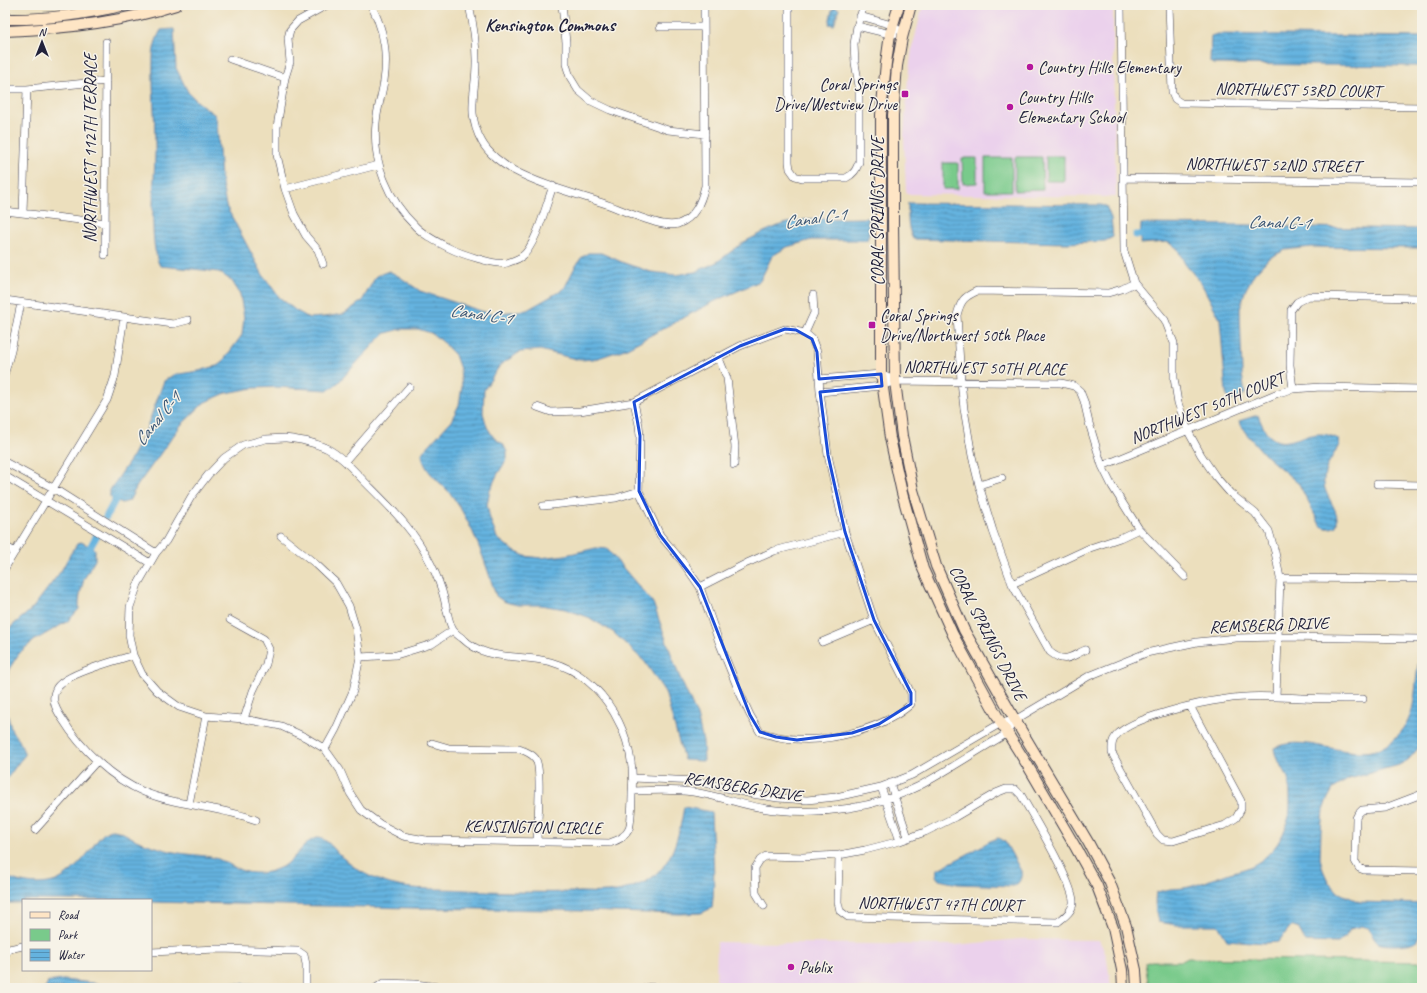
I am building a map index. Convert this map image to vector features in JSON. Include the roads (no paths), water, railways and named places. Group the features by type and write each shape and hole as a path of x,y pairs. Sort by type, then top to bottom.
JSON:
{"main road":[{"path":"5,19 44,18 81,14 126,5"},
{"path":"5,31 53,29 94,25 176,5"},
{"name":"CORAL SPRINGS DRIVE","path":"898,5 891,30 881,115 881,374 890,438 902,493 923,569 953,635 1001,723 1097,886 1113,928 1122,970 1123,988"},
{"name":"CORAL SPRINGS DRIVE","path":"911,5 903,33 897,66 893,115 895,381 902,436 913,490 936,566 964,630 1110,882 1126,926 1136,970 1137,988"},
{"path":"1117,946 1130,944"}],"street":[{"path":"323,264 318,250 306,236 294,214 285,190 277,155 277,127 285,78 290,62 288,38 290,30 298,22 327,5"},
{"path":"371,5 381,28 386,48 384,82 376,122 375,141 378,165 398,207 416,227 435,241 460,254 504,264 522,257 534,240 553,186"},
{"path":"469,5 475,32 476,60 472,106 473,118 482,143 494,156 511,169 532,179 650,221 666,225 678,224 688,219 701,201 705,186 704,5"},
{"path":"562,5 566,42 566,64 570,77 578,90 591,101 610,110 668,130 705,134"},
{"path":"789,5 789,162 790,169 795,176 802,178 846,178 852,175 859,162 859,86 855,63 854,44 857,26 864,5"},
{"path":"1121,5 1124,251 1134,283 1165,320 1174,343 1174,378 1178,403 1188,431 1201,456 1216,477 1230,493 1255,513 1269,532 1280,578 1276,697"},
{"name":"NORTHWEST 53RD COURT","path":"1169,5 1172,92 1175,99 1181,103 1422,107"},
{"path":"860,16 891,30"},
{"path":"660,26 704,26"},
{"path":"857,26 903,33"},
{"name":"NORTHWEST 112TH TERRACE","path":"104,255 106,42"},
{"path":"230,59 285,78"},
{"path":"5,89 27,89 106,82"},
{"path":"23,213 27,89"},
{"path":"285,190 378,165"},
{"name":"NORTHWEST 52ND STREET","path":"1124,178 1422,182"},
{"path":"5,211 104,223"},
{"path":"1085,650 1066,659 1057,658 1050,652 1012,584 993,532 972,456 961,381 957,315 960,304 966,296 977,291 1108,293 1122,289 1134,283"},
{"path":"805,333 814,313 813,295"},
{"path":"1293,389 1290,365 1291,310 1297,302 1309,296 1422,298"},
{"path":"5,300 173,324 188,320"},
{"path":"5,372 21,302"},
{"path":"5,568 107,400 115,376 124,317"},
{"path":"537,407 551,412 580,411 634,402 718,356 740,346 785,329 805,333 812,339 818,352 820,392 828,455 845,532 874,620 911,693 911,704 902,712 880,724 852,733 823,738 797,740 776,737 760,732 738,689 719,642 700,587 682,561 660,535 639,492 640,436 634,402"},
{"path":"718,356 727,378 735,447 734,465"},
{"name":"NORTHWEST 50TH PLACE","path":"819,379 881,374 895,381"},
{"name":"NORTHWEST 50TH PLACE","path":"820,392 882,386 895,381 1061,383 1074,386 1080,391 1084,401 1089,424 1102,466"},
{"path":"345,461 409,387"},
{"name":"NORTHWEST 50TH COURT","path":"1102,466 1278,393 1293,389 1320,387 1422,389"},
{"name":"KENSINGTON CIRCLE","path":"285,438 306,440 327,448 345,461 397,514 415,536 431,564 443,595 453,630 466,643 482,652 503,657 525,657 551,662 574,672 596,689 612,709 623,730 631,757 633,778 629,829 622,837 610,843 426,840 403,836 380,824 361,810 350,793 340,770 325,749 305,737 281,726 244,719 206,716 179,707 157,692 142,674 133,655 129,635 130,607 138,584 156,553 166,541 191,497 208,475 224,458 243,445 266,439 285,438"},
{"path":"5,462 53,488 156,553"},
{"path":"1102,466 1112,486 1139,529 1185,577"},
{"path":"5,476 150,563"},
{"path":"979,485 1002,478"},
{"path":"1377,484 1422,485"},
{"path":"544,506 616,498 639,492"},
{"path":"1012,584 1090,548 1120,538 1139,529"},
{"path":"700,587 747,563 774,552 845,532"},
{"path":"281,536 317,565 336,584 349,606 356,629 360,657 353,692 325,749"},
{"path":"5,546 16,552"},
{"path":"1280,578 1422,579"},
{"path":"230,620 264,639 269,649 266,664 253,692 244,719"},
{"path":"822,642 874,620"},
{"path":"360,657 396,655 432,644 453,630"},
{"name":"REMSBERG DRIVE","path":"633,778 696,781 752,794 806,800 836,797 881,787 912,775 1001,723 1015,720 1089,676 1146,653 1197,642 1236,638 1279,637 1422,639"},
{"path":"133,655 73,676 62,681 56,689 54,698 56,708 81,745 97,761 122,780 143,792 167,800 241,814 256,820"},
{"path":"1190,706 1241,801 1241,809 1236,818 1225,825 1173,841 1163,840 1157,834 1112,753 1112,744 1116,736 1130,726 1163,712 1190,706 1227,698 1276,697 1363,699"},
{"path":"189,804 206,716"},
{"path":"1008,733 1015,720"},
{"name":"REMSBERG DRIVE","path":"633,791 662,790 694,792 749,806 776,810 806,812 837,810 885,800 918,786 1008,733"},
{"path":"432,743 448,748 519,749 527,752 536,759 539,771 537,842"},
{"path":"35,830 97,761"},
{"path":"764,906 756,893 755,868 760,860 766,856 803,857 839,855 900,841 908,837 890,784"},
{"path":"881,787 900,841"},
{"name":"NORTHWEST 47TH COURT","path":"839,855 838,902 840,911 848,917 1058,922 1070,912 1073,903 1071,890 1065,876 1021,795 1015,789 1006,788 925,832 908,837"},
{"path":"1422,794 1385,808 1362,810 1356,818 1355,861 1359,868 1364,870 1422,871"},
{"path":"5,954 9,949 22,946"},
{"path":"152,952 217,949 298,951 304,955 306,964 306,988"},
{"path":"376,988 383,983 446,988"},
{"path":"646,988 671,988"}],"water":[{"path":"834,7 839,9 834,25 829,24"},
{"path":"174,29 176,68 188,92 215,115 217,123 221,178 226,206 263,275 279,297 295,310 309,318 344,314 362,301 376,276 389,271 420,291 490,314 527,310 564,289 581,258 588,253 601,253 651,272 676,275 695,272 717,262 744,242 783,224 809,219 867,218 869,233 867,240 811,240 787,247 772,256 760,281 713,302 625,349 595,359 580,360 540,350 520,352 500,365 484,390 483,413 487,427 494,438 503,444 507,452 507,459 490,490 487,505 497,538 514,551 525,556 540,558 566,555 596,548 607,549 653,603 678,673 697,716 703,742 704,761 684,760 665,692 645,662 613,632 588,617 565,609 541,605 518,605 503,601 496,596 483,557 467,520 453,497 429,472 423,460 422,453 451,421 459,405 462,387 460,369 455,355 442,341 431,333 418,329 401,329 386,333 334,387 327,390 276,387 253,388 226,393 205,402 181,425 137,486 129,501 122,503 110,497 110,490 129,462 146,430 164,381 173,375 199,371 220,365 242,335 244,318 240,294 232,281 219,272 160,266 156,255 153,225 155,142 153,55 156,40 161,30"},
{"path":"1217,34 1422,37 1422,66 1213,64 1210,62 1211,36"},
{"path":"908,203 1101,205 1106,206 1111,218 1113,237 1105,241 1067,243 913,239 909,226"},
{"path":"1141,224 1422,229 1422,248 1311,247 1285,250 1269,258 1254,274 1245,291 1240,309 1242,374 1245,394 1229,402 1226,393 1220,319 1201,283 1185,264 1177,248 1167,242 1140,244"},
{"path":"1258,415 1266,431 1274,439 1283,441 1325,434 1338,439 1339,445 1328,465 1324,479 1326,491 1336,514 1336,526 1328,528 1320,525 1299,484 1266,456 1245,432 1239,421"},
{"path":"81,542 95,549 95,560 84,579 80,594 79,609 68,621 35,640 20,652 9,669 5,686 5,632 32,609 61,571 77,544"},
{"path":"1422,653 1422,744 1408,760 1399,765 1349,779 1333,789 1323,811 1320,858 1328,881 1339,893 1360,902 1422,904 1421,927 1417,940 1404,944 1381,944 1377,942 1368,928 1361,926 1350,929 1345,937 1338,943 1305,942 1299,929 1291,926 1278,942 1265,943 1227,940 1218,925 1177,925 1158,922 1155,904 1156,893 1165,890 1193,886 1247,868 1265,858 1278,842 1287,824 1290,794 1288,778 1276,756 1274,748 1287,744 1302,743 1361,752 1375,750 1388,744 1397,737 1408,721 1411,713 1415,694 1418,663"},
{"path":"5,705 12,732 19,740 25,755 5,781"},
{"path":"684,807 711,812 714,872 712,908 701,913 680,914 152,902 152,899 22,899 22,903 5,903 5,876 25,883 33,884 56,881 71,871 85,857 101,836 112,830 119,831 141,842 165,850 218,859 240,870 250,873 267,872 282,867 289,862 305,845 318,838 328,842 347,862 364,874 377,880 399,886 522,892 600,892 617,891 632,887 655,876 668,859 680,828"},
{"path":"998,838 1005,842 1021,871 1020,880 1016,885 958,884 939,880 936,876 938,869"},
{"path":"63,980 93,983 119,988 45,988 48,982"},
{"path":"232,983 265,985 270,988 211,988"}],"waterway":[{"name":"Canal C-1","path":"1136,235 1150,235"},
{"name":"Canal C-1","path":"106,517 120,491"},
{"name":"Canal C-1","path":"86,555 97,535"}],"place":[{"name":"Country Hills Elementary","path":"1030,67"},
{"name":"Coral Springs Drive/Westview Drive","path":"905,94"},
{"name":"Country Hills Elementary School","path":"1010,107"},
{"name":"Coral Springs Drive/Northwest 50th Place","path":"872,325"},
{"name":"Publix","path":"791,967"}],"district":[{"name":"Kensington Commons","path":"550,25"}]}
